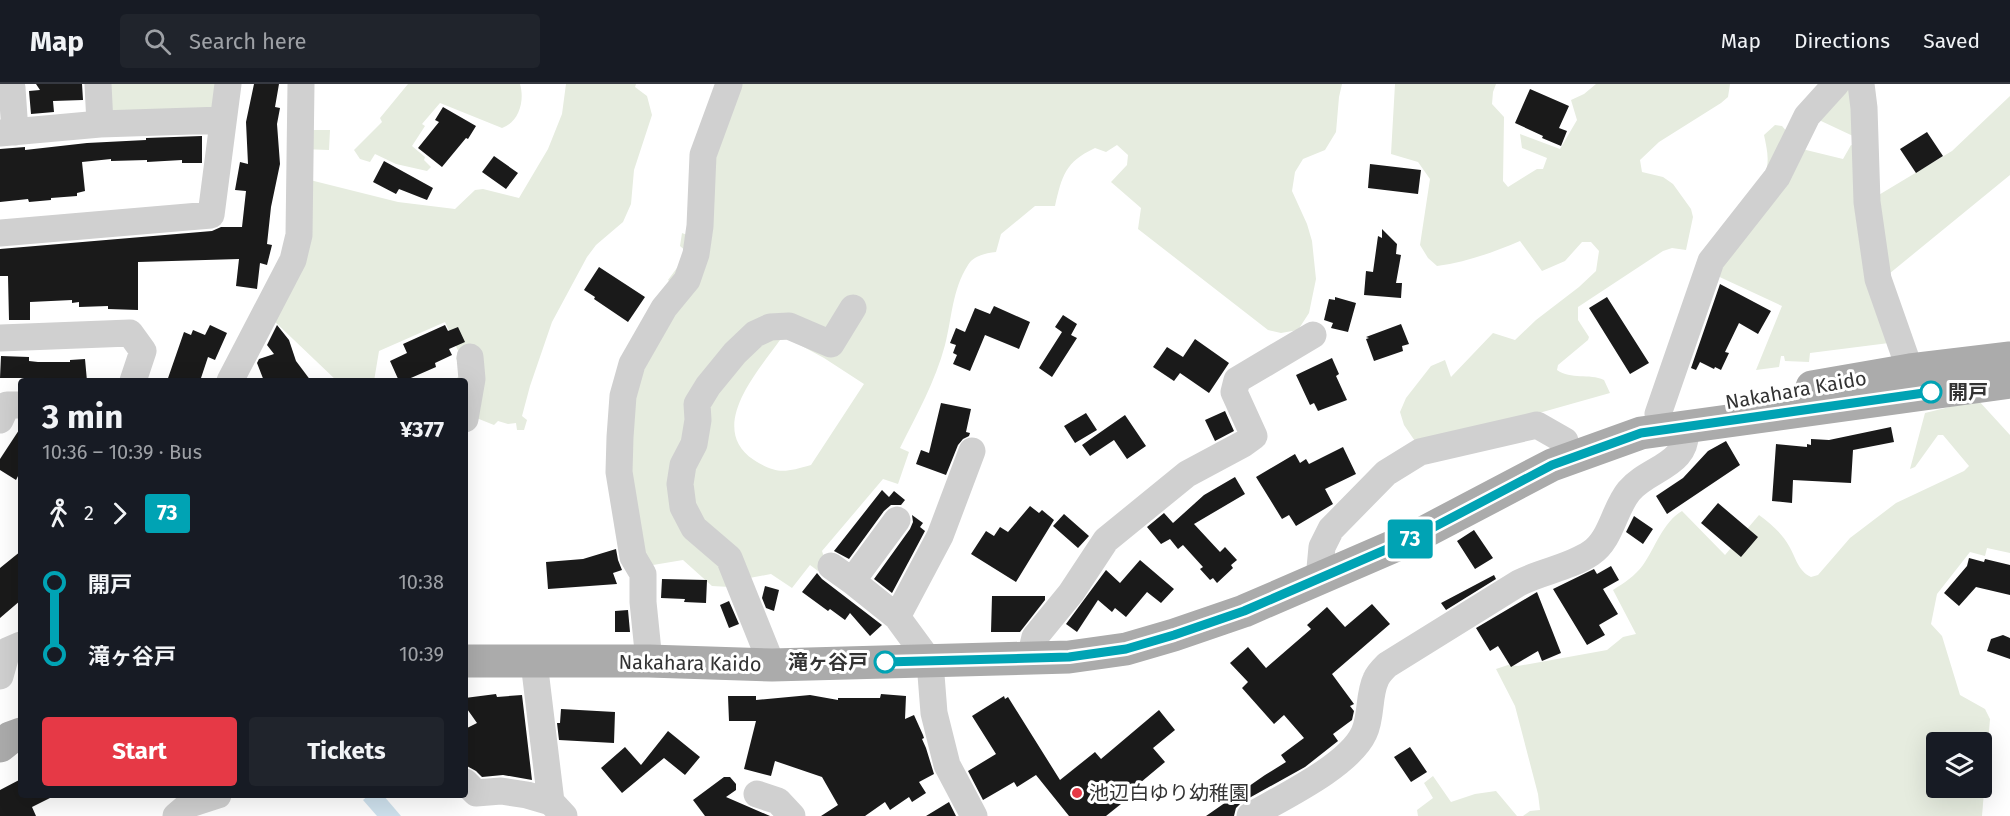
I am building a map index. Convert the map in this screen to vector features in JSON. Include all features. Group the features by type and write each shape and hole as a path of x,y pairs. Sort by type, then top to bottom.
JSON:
{"main road":[{"name":"Nakahara Kaido","path":"1326,575 1406,520 1542,450 1565,441 1910,370 2010,358"},
{"name":"Nakahara Kaido","path":"468,655 534,662 650,661 772,665 1069,657 1126,649 1244,611 1415,537 1552,465 1672,420 2010,382"},
{"path":"0,747 10,738 18,735"}],"street":[{"path":"9,84 12,88 7,132 100,124 223,120"},
{"path":"98,84 100,124"},
{"path":"0,233 211,214 228,84"},
{"path":"232,378 293,260 299,235 301,84"},
{"path":"650,661 643,602 643,574 633,557 619,471 623,396 632,364 664,308 687,280 696,254 700,226 703,155 729,84"},
{"path":"1250,816 1299,789 1352,750 1364,734 1369,719 1371,693 1376,678 1387,665 1519,583 1594,552 1628,492 1640,480 1670,463 1682,450 1687,439 1672,420 1711,261 1776,177 1807,116 1836,84"},
{"path":"1860,84 1864,108 1867,202 1878,279 1910,370"},
{"path":"772,665 729,558 694,528 683,507 680,484 683,465 694,444 698,420 697,404 728,361 755,334 770,327 789,326 831,344 853,308"},
{"path":"0,338 130,333 143,351 134,378"},
{"path":"1030,658 1035,636 1071,593 1106,540 1187,474 1254,436 1234,392 1238,380 1313,335"},
{"path":"468,402 472,379 470,357"},
{"path":"1326,575 1322,547 1331,529 1386,473 1420,452 1537,425 1565,441"},
{"path":"897,617 940,536 972,451"},
{"path":"852,581 897,520"},
{"path":"831,566 897,617 930,662 934,713 947,765 974,816"},
{"path":"0,676 7,651 18,646"},
{"path":"534,662 558,809"},
{"path":"468,792 501,791 527,795 558,809"},
{"path":"757,794 778,801 792,816"},
{"path":"176,816 190,804 209,798"}],"shaded area":[{"path":"107,84 221,84 218,112 108,110"},
{"path":"408,84 520,84 521,104 513,121 502,128 440,103 422,124 425,126 412,146 425,157 424,160 431,167 427,171 396,164 375,154 370,162 360,159 354,150 382,122 380,118"},
{"path":"566,84 636,84 635,87 647,96 652,115 634,170 631,204 623,222 596,245 587,257 552,322 522,416 527,420 524,430 517,430 516,423 508,424 498,421 494,425 469,415 468,378 457,378 462,373 456,358 460,355 445,322 379,351 374,378 334,378 272,319 310,180 398,202 455,209 475,190 483,189 519,198 548,149 562,114"},
{"path":"732,84 1342,84 1336,132 1325,150 1303,159 1295,172 1292,191 1312,241 1316,279 1309,313 1298,330 1281,333 1268,330 1138,229 1141,208 1111,182 1127,165 1128,155 1117,145 1106,152 1095,148 1085,153 1066,171 1055,206 1035,206 1001,234 996,252 976,257 970,262 959,284 945,345 936,372 900,448 909,452 898,484 883,479 822,551 826,563 818,571 810,565 792,588 771,574 744,579 730,587 712,586 683,560 647,566 632,517 632,380 683,294 668,280 688,253 680,246 682,233 692,237","holes":["789,339 864,384 811,465 782,471 769,468 754,460 740,447 735,432 735,416 749,383 780,340"]},
{"path":"1395,84 1496,84 1492,104 1504,117 1503,181 1508,187 1537,169 1543,169 1547,158 1522,148 1520,134 1560,149 1577,120 1571,100 1584,94 1596,84 1730,84 1728,97 1721,103 1659,142 1640,160 1642,172 1663,177 1673,184 1691,209 1693,217 1686,250 1672,248 1663,251 1578,307 1578,320 1589,337 1588,340 1558,365 1557,370 1568,375 1604,380 1610,393 1419,447 1404,425 1400,412 1406,398 1431,366 1445,360 1451,377 1493,333 1515,340 1596,271 1599,251 1591,242 1582,242 1565,261 1542,271 1520,241 1479,257 1437,266 1428,258 1420,245 1430,179 1418,162 1391,154"},
{"path":"1829,84 1863,84 1853,136 1804,113"},
{"path":"2010,96 2010,175 1884,278 1872,199 1952,151"},
{"path":"1775,125 1782,126 1802,149 1843,159 1851,145 1863,149 1889,343 1810,353 1809,362 1785,361 1784,356 1781,356 1779,367 1756,370 1782,306 1711,273 1744,221 1759,192 1768,163 1764,135"},
{"path":"301,130 330,130 329,150 300,149"},
{"path":"1978,400 2010,435 2010,553 1987,548 1985,556 1970,552 1937,594 1931,624 1942,636 1960,695 1985,709 1990,719 1989,732 1926,732 1926,798 1983,798 1982,816 1523,816 1530,811 1540,810 1538,794 1515,706 1496,669 1508,665 1518,666 1607,650 1623,637 1636,634 1613,590 1640,569 1664,528 1682,511 1725,555 1759,515 1783,537 1798,564 1811,577 1818,575 1850,538 1896,503 1964,471 1969,466 1943,435 1938,435 1915,467 1910,469 1925,413"},
{"path":"1433,776 1451,802 1475,794 1496,791 1517,816 1418,816 1417,810 1433,798 1424,783"}],"water":[{"path":"386,798 401,816 377,816 363,800"}],"building":[{"path":"36,84 82,84 83,100 53,101 54,112 31,114 29,91 40,90"},
{"path":"254,84 279,84 275,107 280,108 277,124 280,164 271,207 267,244 272,245 267,265 260,263 257,289 236,286 239,259 138,262 138,310 108,309 108,306 79,307 79,302 72,303 72,300 30,302 30,320 9,320 8,276 0,276 0,249 212,231 221,227 242,227 246,191 235,190 240,162 248,164 246,122"},
{"path":"1530,89 1569,106 1559,128 1567,131 1561,146 1515,123"},
{"path":"443,107 476,126 468,139 466,138 442,167 418,148 439,122 435,120"},
{"path":"1927,132 1943,156 1916,173 1900,149"},
{"path":"202,136 202,163 182,163 182,160 147,162 147,160 111,161 111,159 82,162 85,191 77,193 77,196 29,202 28,199 0,202 0,149 25,147 25,150 87,143 146,140 146,138"},
{"path":"494,156 518,173 506,189 482,172"},
{"path":"384,161 433,188 427,200 399,189 396,194 373,182"},
{"path":"1370,164 1421,170 1418,194 1368,188"},
{"path":"1382,229 1397,244 1396,254 1401,255 1396,283 1402,283 1401,298 1364,295 1366,271 1373,272 1378,236 1382,238"},
{"path":"599,267 645,297 628,322 584,290"},
{"path":"1720,284 1771,311 1758,334 1739,323 1725,352 1729,353 1721,370 1700,362 1696,370 1691,368"},
{"path":"1335,297 1356,303 1348,332 1331,328 1333,323 1324,320 1329,299 1335,300"},
{"path":"1607,297 1649,363 1630,374 1589,308"},
{"path":"994,306 1030,322 1019,349 985,335 970,371 953,364 957,355 953,353 956,345 950,343 956,328 965,332 975,308 990,314"},
{"path":"1063,315 1077,324 1071,335 1077,338 1052,377 1039,368 1062,332 1055,327"},
{"path":"1401,324 1409,344 1402,346 1403,351 1374,361 1366,339 1369,338 1366,337"},
{"path":"210,325 227,333 215,360 208,357 201,378 168,378 184,332 191,335 193,330 205,335"},
{"path":"277,325 289,340 296,361 309,378 263,378 257,363 259,359 274,354 267,345"},
{"path":"445,325 448,331 458,327 465,342 449,349 452,355 435,363 436,367 411,378 398,378 390,361 407,353 403,344"},
{"path":"1195,339 1229,363 1209,393 1180,373 1174,381 1153,367 1167,347 1183,357"},
{"path":"1,356 29,357 29,361 38,362 70,362 70,360 85,359 87,378 0,378"},
{"path":"1332,358 1339,374 1336,376 1347,400 1318,411 1314,403 1310,405 1296,375"},
{"path":"941,403 971,409 966,432 970,433 969,436 958,445 946,475 916,464 921,450 929,453"},
{"path":"1225,411 1234,431 1215,441 1205,420"},
{"path":"1086,413 1097,430 1075,443 1064,426"},
{"path":"1125,415 1146,446 1127,459 1114,440 1090,456 1082,445"},
{"path":"1891,427 1894,442 1853,450 1851,483 1793,480 1792,503 1772,501 1776,444 1807,447 1807,444 1811,445 1811,439 1829,440"},
{"path":"18,432 18,476 16,480 0,470 0,459"},
{"path":"1726,441 1740,465 1667,514 1656,496 1683,478 1708,451"},
{"path":"1343,447 1356,474 1325,489 1333,504 1296,526 1289,515 1282,519 1256,477 1295,454 1300,463 1306,459 1309,464"},
{"path":"1235,477 1245,494 1194,524 1220,552 1225,547 1237,560 1231,565 1233,568 1217,583 1213,578 1210,580 1200,569 1203,567 1183,545 1178,549 1170,539 1161,544 1147,527 1164,513 1173,523 1204,495"},
{"path":"882,490 889,497 894,491 905,500 901,505 891,505 884,511 849,559 834,551"},
{"path":"1718,503 1758,537 1741,557 1701,523"},
{"path":"1030,506 1039,513 1042,510 1054,520 1016,582 971,554 986,531 994,536 1000,527 1008,532"},
{"path":"1064,514 1089,536 1078,548 1053,526"},
{"path":"912,515 923,523 920,527 925,531 892,593 874,579 910,529 913,522"},
{"path":"1634,516 1653,529 1643,544 1626,532"},
{"path":"1474,530 1493,558 1475,569 1457,541"},
{"path":"616,549 622,570 613,573 617,584 548,589 546,562 583,559"},
{"path":"18,553 18,603 0,618 0,568"},
{"path":"1969,558 2010,565 2010,595 1976,587 1959,606 1944,593 1967,566"},
{"path":"1140,560 1174,589 1161,603 1147,592 1126,617 1115,608 1112,612 1098,600 1077,632 1066,624 1106,570 1120,583"},
{"path":"1611,566 1619,580 1603,589 1618,614 1599,625 1605,635 1587,645 1553,589 1594,569 1597,574"},
{"path":"817,573 882,625 870,636 850,613 845,620 802,592"},
{"path":"1494,575 1496,579 1446,610 1441,603"},
{"path":"662,579 707,580 706,603 661,598"},
{"path":"765,586 779,590 774,611 766,608 762,598"},
{"path":"1537,592 1561,653 1542,661 1538,651 1511,667 1498,646 1490,651 1476,628"},
{"path":"992,596 1045,596 1045,600 1020,632 991,632"},
{"path":"729,601 739,624 729,628 720,605"},
{"path":"1372,604 1390,624 1332,674 1354,704 1350,706 1354,711 1352,720 1333,734 1338,741 1305,767 1242,802 1236,808 1234,816 1206,816 1286,762 1281,755 1304,738 1284,715 1274,724 1242,688 1248,682 1230,663 1248,647 1266,668 1311,629 1307,625 1327,607 1345,627"},
{"path":"628,610 630,632 615,632 615,611"},
{"path":"2003,635 2010,638 2010,659 1987,651 1991,639"},
{"path":"496,694 497,697 522,695 532,780 503,775 482,777 468,767 468,728 477,723 468,710 468,698"},
{"path":"881,694 906,696 905,719 914,715 924,738 922,739 934,774 919,782 926,793 912,802 909,797 890,810 885,802 865,816 821,816 838,805 822,777 775,761 771,776 744,769 756,721 729,721 728,696 756,696 756,700 810,695 838,700 838,698 880,698"},
{"path":"1004,696 1005,699 1008,697 1060,780 1095,752 1101,759 1159,710 1175,730 1153,748 1165,762 1128,793 1131,796 1106,816 1069,816 1036,775 1017,787 1014,782 983,800 968,771 996,754 972,716"},
{"path":"561,709 615,712 614,743 559,740 557,723 560,723"},
{"path":"668,731 700,757 685,775 664,758 622,793 601,768 625,747 641,765"},
{"path":"1410,747 1427,772 1411,782 1394,757"},
{"path":"724,777 730,777 736,784 736,790 726,797 770,816 705,816 693,800"},
{"path":"18,781 18,798 50,798 32,807 36,816 0,816 0,790"},
{"path":"949,802 956,816 926,816"}],"bus line":[{"name":"73","path":"885,662 1069,657 1126,649 1244,611 1415,537 1552,465 1641,433 1931,392"}],"place":[{"name":"開戸","path":"1931,392"},
{"name":"滝ヶ谷戸","path":"885,662"},
{"name":"池辺白ゆり幼稚園","path":"1077,793"}]}
